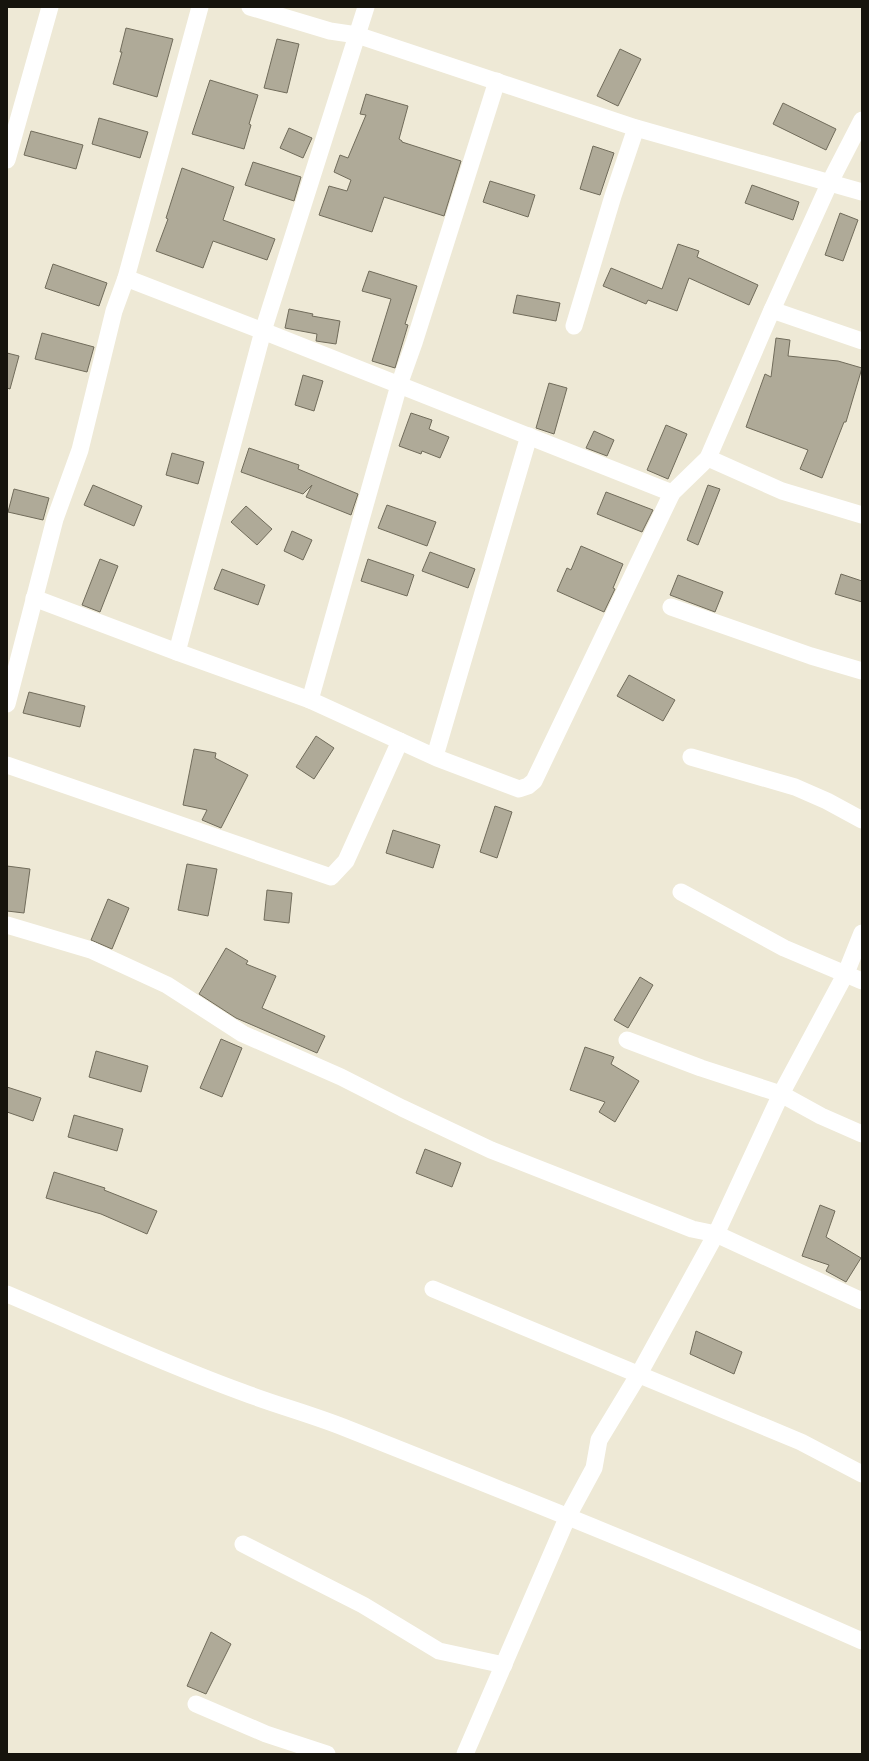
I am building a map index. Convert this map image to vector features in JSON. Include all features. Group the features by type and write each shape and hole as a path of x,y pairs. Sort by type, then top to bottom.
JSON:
{"street":[{"path":"7,160 50,7"},
{"path":"7,704 55,519 80,450 114,311 126,278 200,7"},
{"path":"250,7 330,31 357,36 636,128 862,192"},
{"path":"177,652 263,331 366,7"},
{"path":"310,700 399,385 414,343 497,82"},
{"path":"34,598 310,700 435,756 519,789 528,786 534,781 672,493 708,458 772,310 830,182 862,120"},
{"path":"574,326 613,196 636,128"},
{"path":"126,278 672,493"},
{"path":"772,310 862,341"},
{"path":"435,756 529,436"},
{"path":"708,458 782,491 862,515"},
{"path":"671,607 811,656 862,671"},
{"path":"7,765 330,877 346,861 400,741"},
{"path":"691,757 795,787 827,801 862,820"},
{"path":"681,892 784,948 862,981"},
{"path":"7,925 90,950 167,985 243,1034 341,1077 491,1150 692,1229 716,1234 862,1301"},
{"path":"465,1754 568,1516 594,1468 599,1440 639,1374 716,1234 782,1094 846,973 862,933"},
{"path":"627,1040 700,1068 782,1094 821,1116 862,1134"},
{"path":"433,1289 800,1442 862,1474"},
{"path":"7,1294 160,1360 242,1392 340,1426 568,1516 740,1587 862,1641"},
{"path":"243,1544 363,1605 439,1651 504,1665"},
{"path":"196,1704 266,1734 326,1754"}],"building":[{"path":"126,28 173,39 157,97 113,84 122,52 120,52"},
{"path":"277,39 299,44 287,93 264,88"},
{"path":"620,49 641,59 618,106 597,96"},
{"path":"210,80 258,95 249,124 251,125 244,149 192,134"},
{"path":"366,94 408,106 399,139 402,142 461,161 444,216 384,197 372,232 319,215 329,186 347,191 351,180 334,172 340,155 348,158 366,115 360,114"},
{"path":"783,103 836,129 826,150 773,124"},
{"path":"99,118 148,132 140,158 92,144"},
{"path":"289,128 312,138 303,158 280,148"},
{"path":"31,131 83,145 76,169 24,155"},
{"path":"593,146 614,153 600,195 580,189"},
{"path":"253,162 301,177 294,201 245,185"},
{"path":"182,168 234,187 223,220 275,239 267,260 213,241 203,268 156,251 168,219 166,218"},
{"path":"490,181 535,195 528,217 483,202"},
{"path":"752,185 799,202 793,220 745,203"},
{"path":"840,213 858,220 843,261 825,255"},
{"path":"678,244 699,251 697,257 758,285 749,305 689,278 677,311 648,300 646,304 603,286 611,268 662,289"},
{"path":"53,264 107,283 99,306 45,288"},
{"path":"369,271 417,286 405,324 408,325 395,368 372,361 391,299 362,291"},
{"path":"517,295 560,303 556,321 513,313"},
{"path":"289,309 313,314 312,316 340,321 336,344 316,341 317,334 285,328"},
{"path":"42,333 94,347 87,372 35,359"},
{"path":"776,338 790,340 788,356 838,361 862,368 846,422 844,422 822,478 800,469 808,450 746,427 765,374 771,377"},
{"path":"7,353 19,356 10,389 7,388"},
{"path":"303,375 323,381 314,411 295,405"},
{"path":"549,383 567,388 554,434 536,428"},
{"path":"411,413 432,420 429,429 449,437 440,458 422,451 421,454 399,446"},
{"path":"666,425 687,434 668,479 647,470"},
{"path":"594,431 614,440 607,456 586,448"},
{"path":"249,448 299,465 298,469 358,494 351,515 306,497 312,485 303,494 241,472"},
{"path":"172,453 204,462 198,484 166,475"},
{"path":"93,485 142,506 134,526 84,505"},
{"path":"708,485 720,489 698,545 687,540"},
{"path":"14,489 49,498 43,520 8,512"},
{"path":"606,492 653,510 642,532 597,514"},
{"path":"387,505 436,522 427,546 378,528"},
{"path":"246,506 272,529 257,545 231,522"},
{"path":"292,531 312,540 303,560 284,551"},
{"path":"581,546 623,564 613,588 615,589 604,612 557,591 567,568 571,570"},
{"path":"430,552 475,569 468,588 422,571"},
{"path":"100,559 118,566 100,612 82,605"},
{"path":"368,559 414,575 407,596 361,581"},
{"path":"222,569 265,585 258,605 214,589"},
{"path":"841,574 862,581 862,602 835,594"},
{"path":"678,575 723,592 715,612 670,595"},
{"path":"629,675 675,700 663,721 617,696"},
{"path":"29,692 85,706 80,727 23,713"},
{"path":"316,736 334,748 314,779 296,767"},
{"path":"194,749 216,753 215,758 248,775 221,828 202,820 207,810 183,805"},
{"path":"495,806 512,812 497,858 480,852"},
{"path":"393,830 440,845 433,868 386,853"},
{"path":"187,864 217,869 208,916 178,910"},
{"path":"7,866 30,869 24,913 7,911"},
{"path":"267,890 292,893 289,923 264,920"},
{"path":"108,899 129,908 112,949 91,940"},
{"path":"226,948 248,961 246,964 276,976 262,1008 325,1036 317,1053 236,1018 199,994"},
{"path":"640,977 653,985 628,1028 614,1020"},
{"path":"221,1039 242,1048 222,1097 200,1088"},
{"path":"585,1047 614,1057 611,1064 639,1081 615,1122 599,1112 605,1102 570,1090"},
{"path":"96,1051 148,1066 141,1092 89,1077"},
{"path":"7,1087 41,1098 33,1121 7,1112"},
{"path":"74,1115 123,1129 117,1151 68,1137"},
{"path":"425,1149 461,1163 452,1187 416,1173"},
{"path":"54,1172 105,1188 104,1190 157,1211 147,1234 101,1214 46,1198"},
{"path":"820,1205 835,1211 826,1237 861,1258 846,1282 826,1271 829,1265 802,1256"},
{"path":"696,1331 742,1352 734,1374 690,1354"},
{"path":"211,1632 231,1644 206,1694 187,1686"}]}
